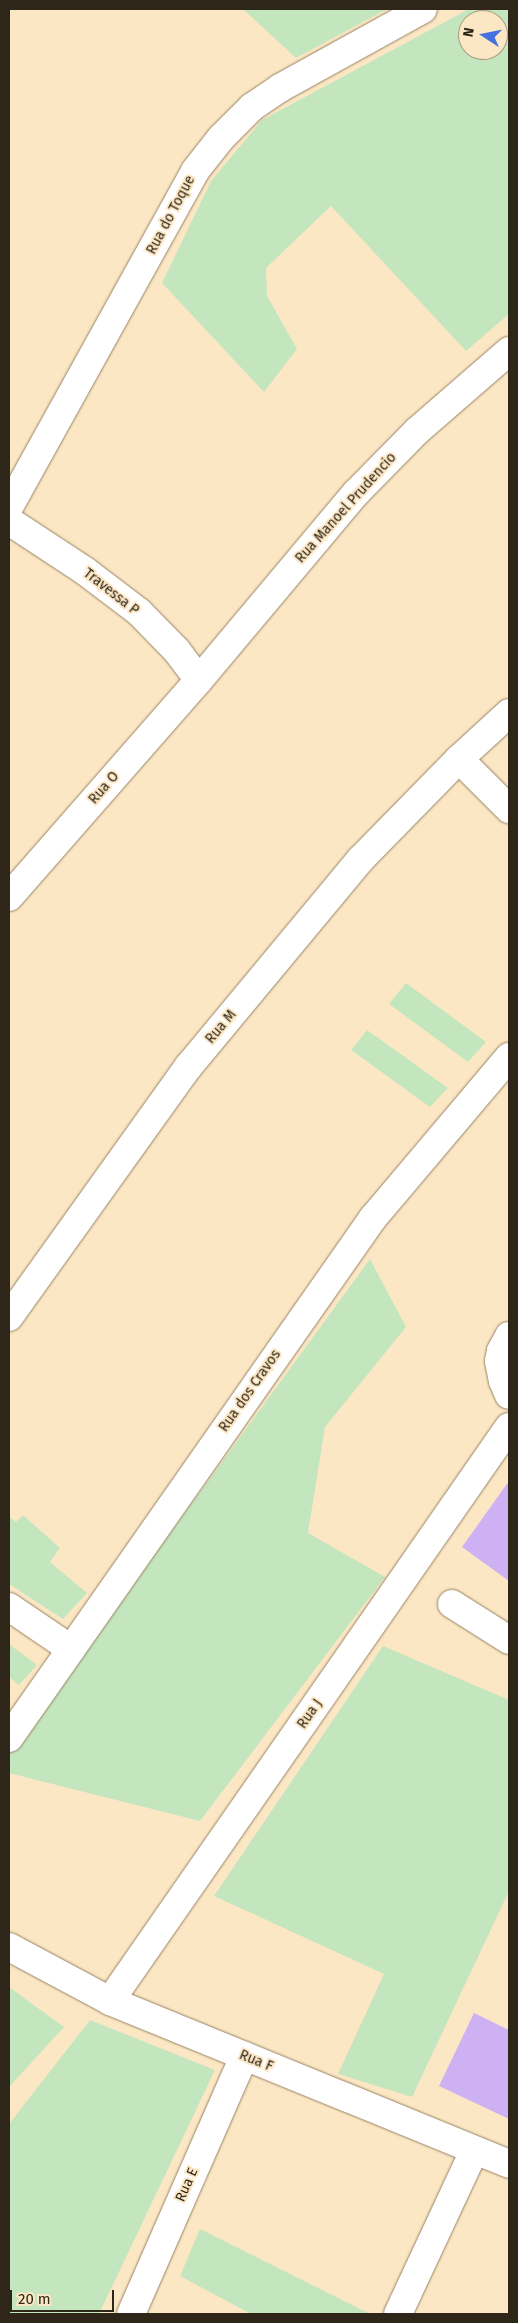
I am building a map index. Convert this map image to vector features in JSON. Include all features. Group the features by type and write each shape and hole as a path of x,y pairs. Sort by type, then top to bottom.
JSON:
{"street":[{"name":"Rua do Toque","path":"9,507 195,171 221,138 252,107 280,88 423,9"},
{"name":"Rua Manoel Prudencio","path":"199,680 356,493 418,431 509,351"},
{"name":"Travessa P","path":"9,521 85,571 132,607 161,633 199,680"},
{"name":"Rua O","path":"9,897 199,680"},
{"name":"Rua M","path":"9,1317 189,1066 360,860 459,759 509,713"},
{"path":"459,759 509,809"},
{"name":"Rua dos Cravos","path":"9,1738 373,1218 509,1058"},
{"path":"505,1343 500,1368 509,1395"},
{"name":"Rua J","path":"110,2001 509,1427"},
{"path":"452,1604 509,1640"},
{"path":"9,1607 71,1649"},
{"name":"Rua F","path":"9,1947 110,2001 509,2164"},
{"name":"Rua E","path":"130,2314 244,2056"},
{"path":"398,2314 474,2150"}],"green space":[{"path":"243,9 387,9 296,58"},
{"path":"509,9 509,314 466,351 331,206 266,268 267,296 297,349 264,392 162,283 211,181 262,120 458,15 458,60 508,60 508,10 467,10"},
{"path":"406,983 486,1042 468,1062 389,1004"},
{"path":"367,1030 448,1088 430,1107 351,1050"},
{"path":"370,1259 406,1327 325,1427 308,1533 385,1577 200,1821 9,1773 9,1754"},
{"path":"23,1515 60,1548 50,1562 87,1593 63,1619 9,1584 9,1517 16,1522"},
{"path":"9,1644 37,1665 19,1685 9,1677"},
{"path":"383,1646 509,1700 509,1891 412,2097 338,2074 384,1974 214,1896"},
{"path":"9,1987 64,2027 9,2087"},
{"path":"90,2020 215,2070 99,2314 9,2314 9,2124"},
{"path":"200,2229 370,2314 251,2314 180,2276"}],"building":[{"path":"509,1481 509,1581 462,1547"},
{"path":"474,2013 509,2030 509,2119 439,2086"}]}
